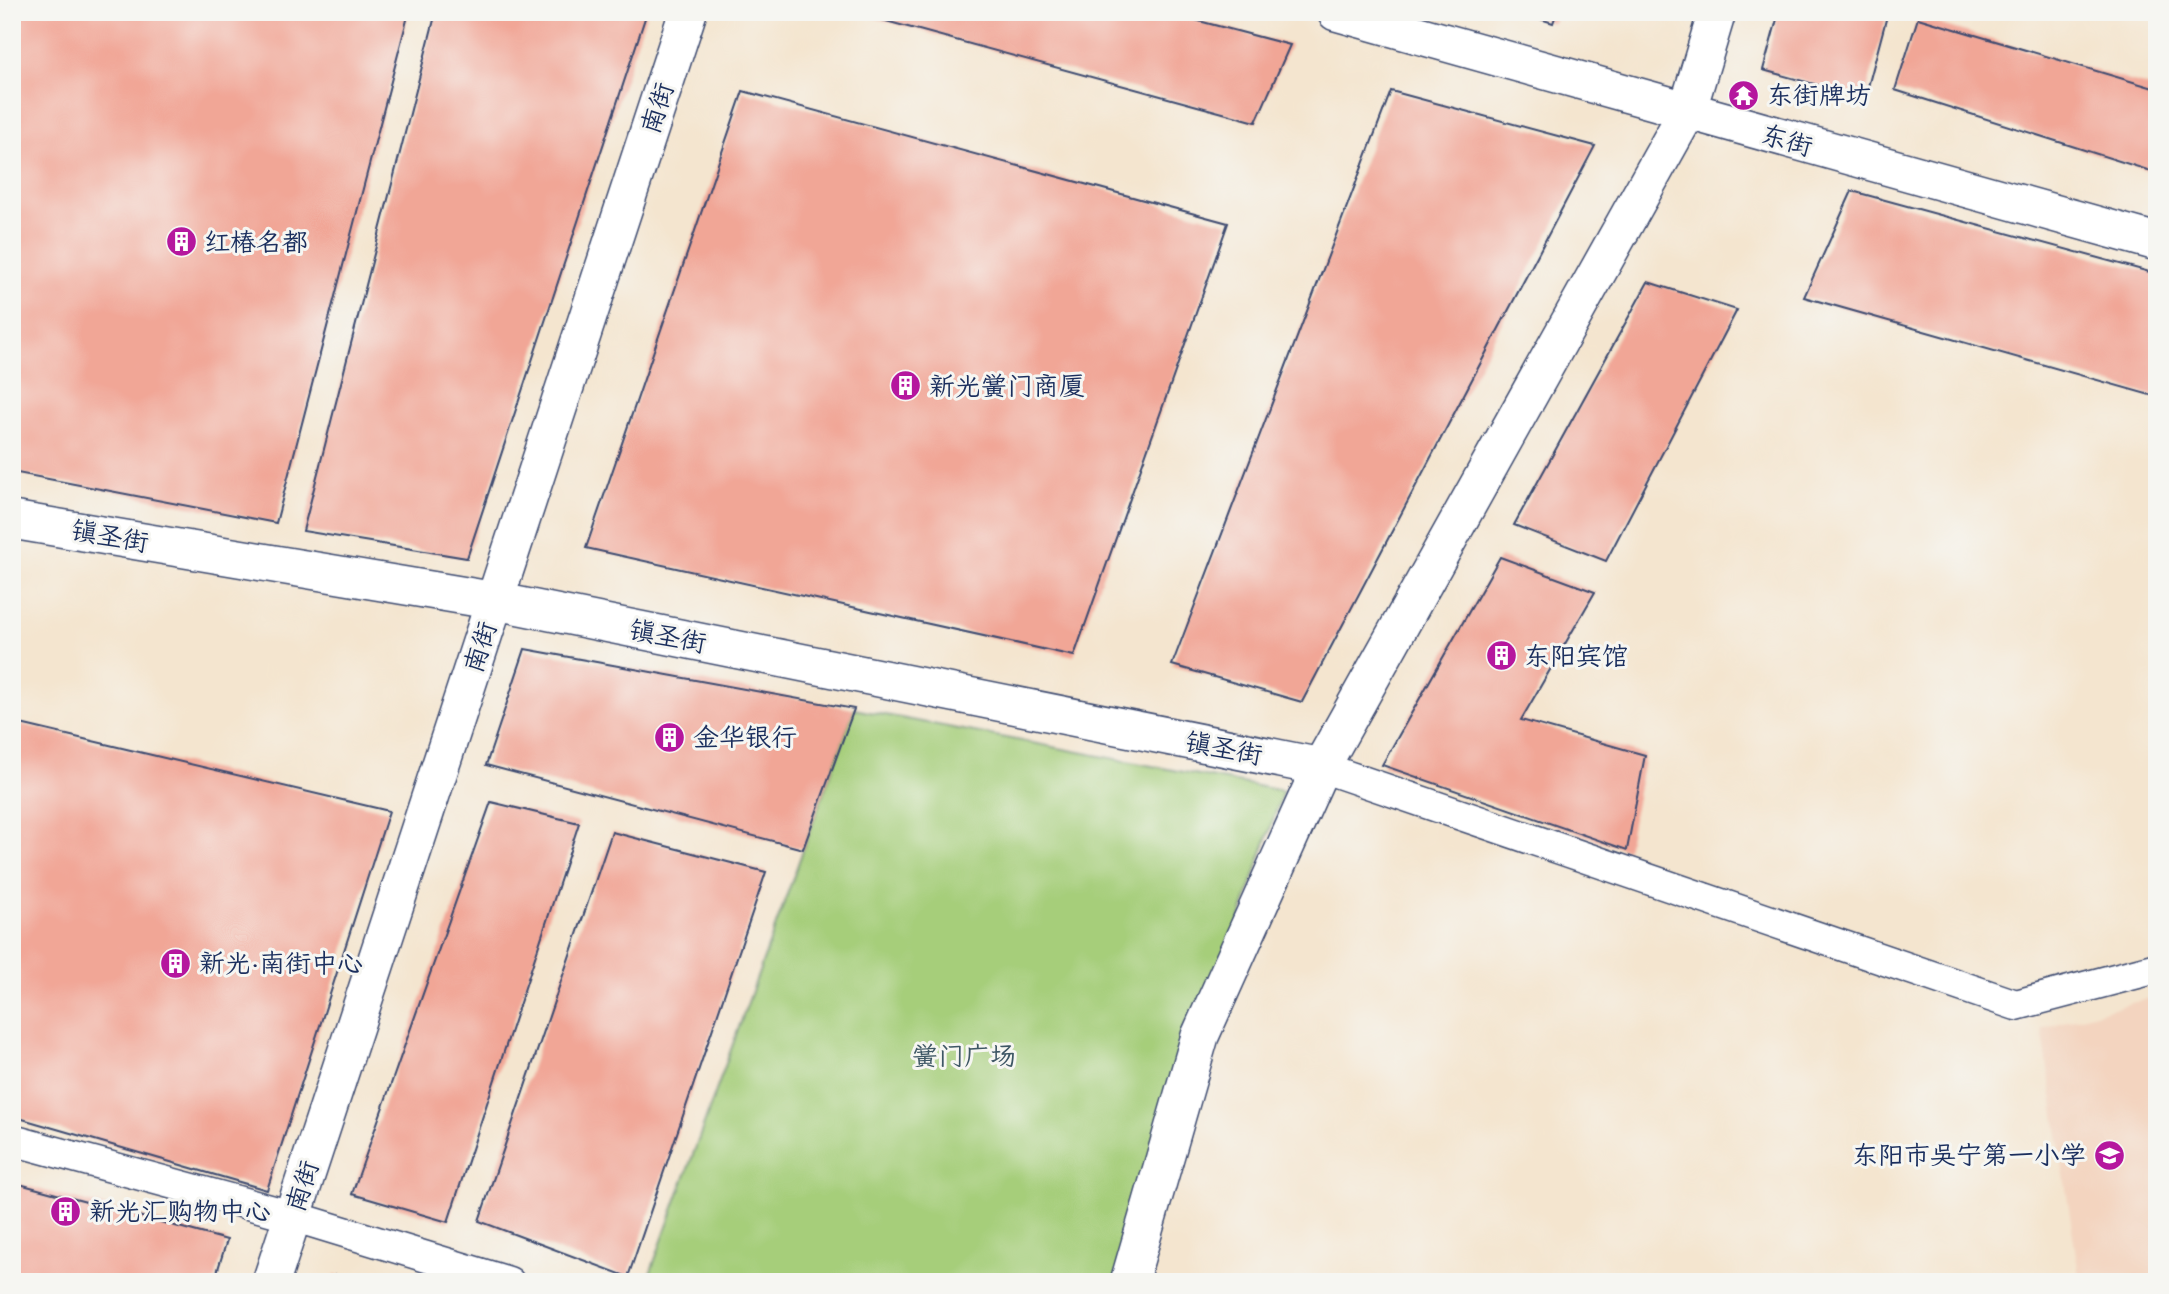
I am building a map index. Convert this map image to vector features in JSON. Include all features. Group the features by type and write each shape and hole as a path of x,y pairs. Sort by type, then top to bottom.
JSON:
{"street":[{"name":"南街","path":"271,1282 688,12"},
{"name":"东街","path":"1336,12 2157,242"},
{"path":"1129,1282 1199,1036 1321,767 1687,112 1717,12"},
{"name":"镇圣街","path":"12,520 496,601 1321,767"},
{"path":"1321,767 2016,1005 2157,968"},
{"path":"12,1140 292,1216 509,1282"}],"shaded area":[{"name":"东阳市吴宁第一小学","path":"2157,996 2157,1282 2080,1282 2042,1028"}],"green space":[{"name":"黉门广场","path":"854,709 1283,791 1200,1036 1129,1282 647,1282"}],"building":[{"name":"红椿名都","path":"12,12 409,12 276,523 12,472"},
{"path":"436,12 647,12 467,558 303,531"},
{"path":"853,12 1165,12 1290,45 1256,122"},
{"path":"1518,12 1557,12 1553,23"},
{"path":"1779,12 1888,12 1865,98 1763,70"},
{"path":"1918,18 2157,89 2157,173 1895,90"},
{"name":"新光黉门商厦","path":"743,91 1228,223 1074,656 586,548"},
{"path":"1391,91 1595,146 1302,702 1172,665"},
{"path":"1852,191 2157,274 2157,397 1804,297"},
{"path":"1648,282 1737,310 1606,561 1514,525"},
{"name":"东阳宾馆","path":"1500,557 1595,592 1521,720 1645,755 1627,850 1382,765"},
{"name":"金华银行","path":"525,649 854,709 803,849 486,765"},
{"name":"新光·南街中心","path":"12,722 389,811 267,1190 12,1116"},
{"path":"491,802 579,823 448,1222 352,1194"},
{"path":"612,832 766,872 628,1277 479,1221"},
{"name":"新光汇购物中心","path":"12,1182 227,1240 214,1282 12,1282"},
{"path":"335,1275 357,1281 357,1282 333,1282"}],"place":[{"name":"东街牌坊","path":"1744,95"},
{"name":"红椿名都","path":"181,242"},
{"name":"新光黉门商厦","path":"906,386"},
{"name":"东阳宾馆","path":"1501,656"},
{"name":"金华银行","path":"670,737"},
{"name":"新光·南街中心","path":"176,963"},
{"name":"东阳市吴宁第一小学","path":"2109,1155"},
{"name":"新光汇购物中心","path":"66,1211"}]}
